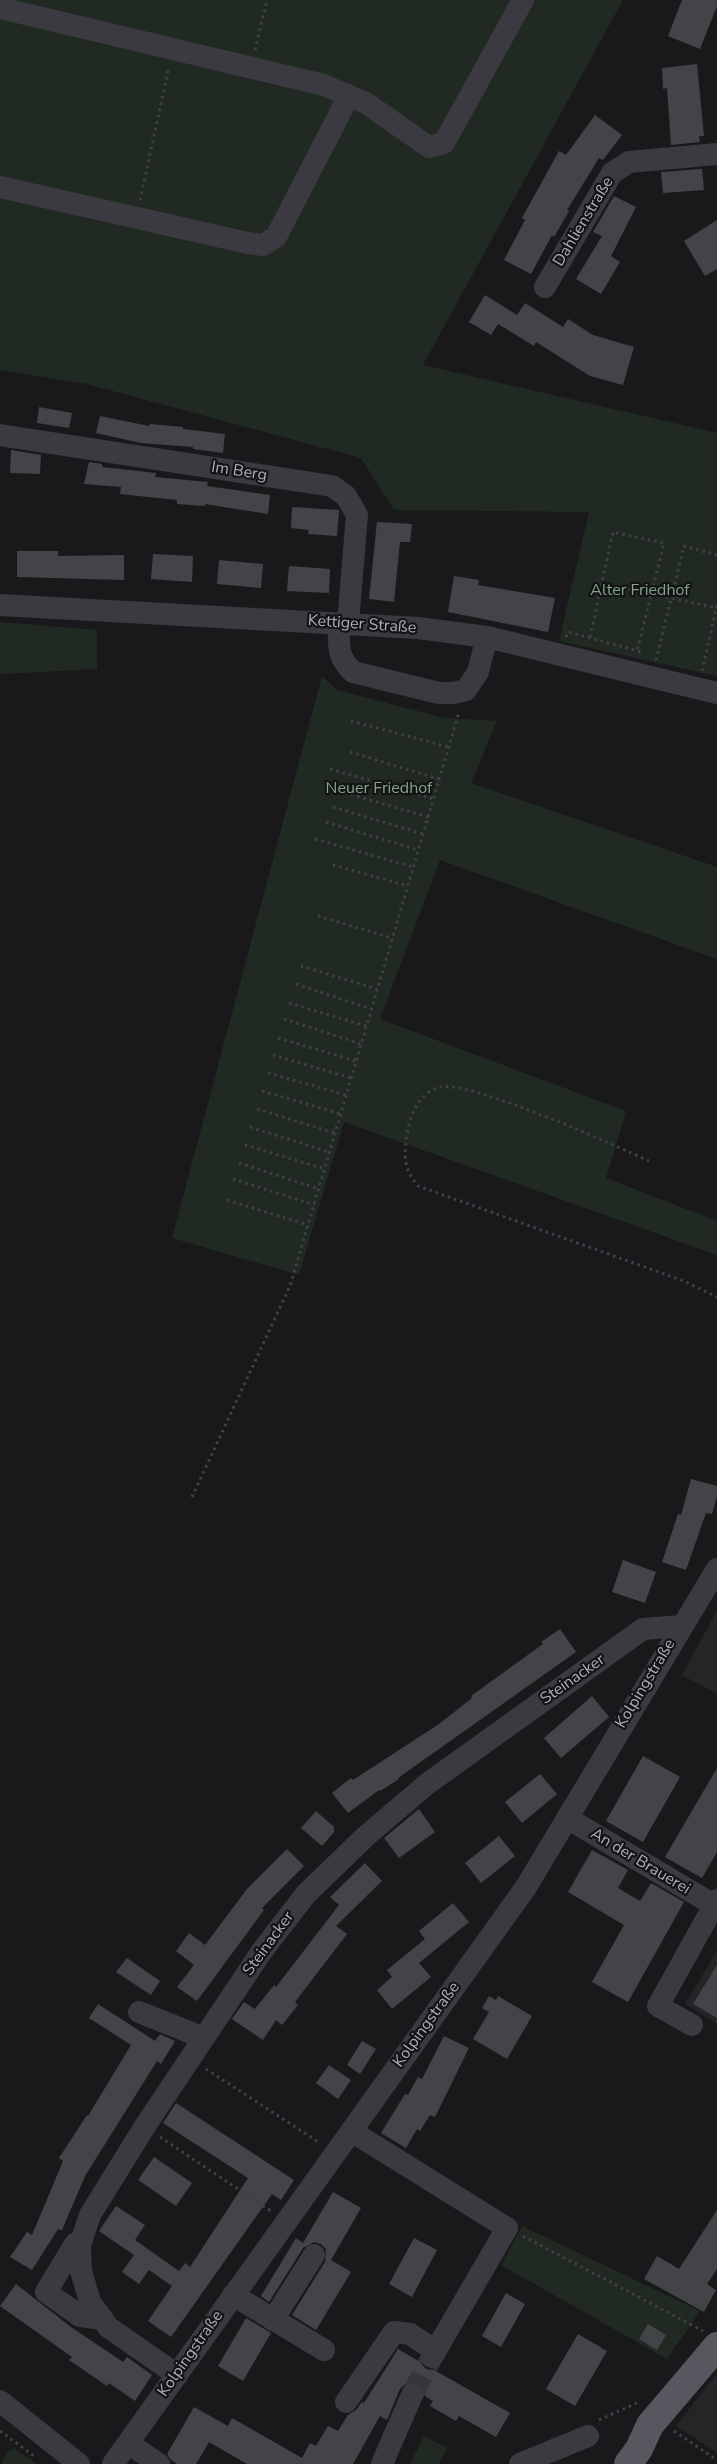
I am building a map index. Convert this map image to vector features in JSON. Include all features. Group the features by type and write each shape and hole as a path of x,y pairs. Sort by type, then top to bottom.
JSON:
{"main road":[{"path":"628,2464 639,2449 661,2428 670,2402 713,2340"},
{"path":"609,2464 632,2438 661,2428"}],"street":[{"path":"0,8 251,66 324,85 366,103 429,148 444,143 523,0"},
{"path":"0,187 262,245 276,237 348,95"},
{"name":"Dahlienstraße","path":"545,287 612,173 630,162 717,154"},
{"name":"Im Berg","path":"0,435 332,486 346,496 357,515 339,648 343,662 353,672 439,693 453,693 466,690"},
{"name":"Kettiger Straße","path":"0,606 418,628 487,637 717,692"},
{"path":"466,690 478,672 487,637"},
{"name":"Kolpingstraße","path":"113,2464 526,1887 681,1626 717,1569"},
{"name":"Steinacker","path":"177,2375 108,2327 90,2302 81,2271 80,2245 90,2216 145,2126 262,1951 306,1894 366,1836 427,1784 644,1629 681,1626"},
{"name":"An der Brauerei","path":"567,1818 715,1903 658,2006 692,2025"},
{"path":"139,2012 204,2038"},
{"path":"346,2402 394,2332 410,2334 437,2348 507,2228 351,2131"},
{"path":"80,2245 74,2244 46,2292 80,2316 103,2319"},
{"path":"273,2320 314,2254"},
{"path":"233,2295 324,2350"},
{"path":"382,2464 412,2395"},
{"path":"0,2401 79,2464"},
{"path":"520,2464 566,2455 588,2436"},
{"path":"128,2443 159,2464"}],"path":[{"path":"251,66 267,0"},
{"path":"136,218 173,49"},
{"path":"590,637 613,532 640,536 664,543 637,650"},
{"path":"656,663 684,546 717,555"},
{"path":"596,582 717,607 701,675"},
{"path":"192,1497 290,1286 466,690"},
{"path":"351,721 449,747"},
{"path":"350,752 440,779"},
{"path":"330,769 434,799"},
{"path":"326,787 428,816"},
{"path":"333,807 423,834"},
{"path":"326,822 418,850"},
{"path":"315,839 413,867"},
{"path":"333,865 408,886"},
{"path":"318,916 392,938"},
{"path":"301,966 377,989"},
{"path":"296,984 371,1009"},
{"path":"289,1003 366,1026"},
{"path":"284,1019 361,1044"},
{"path":"278,1038 356,1061"},
{"path":"273,1055 351,1078"},
{"path":"268,1073 346,1095"},
{"path":"649,1161 612,1144 491,1097 461,1088 443,1086 429,1091 418,1102 409,1125 404,1150 409,1176 418,1186 684,1281 717,1297"},
{"path":"262,1091 341,1114"},
{"path":"256,1109 335,1133"},
{"path":"250,1127 329,1152"},
{"path":"246,1145 325,1169"},
{"path":"239,1163 319,1189"},
{"path":"233,1179 314,1205"},
{"path":"228,1200 308,1226"},
{"path":"190,2058 335,2153"},
{"path":"145,2126 286,2221"},
{"path":"507,2228 713,2340"},
{"path":"588,2436 594,2422 656,2394 670,2402"},
{"path":"661,2428 717,2460"},
{"path":"0,2431 38,2458"}],"shaded area":[{"path":"717,1610 717,1694 682,1675"},
{"path":"717,1951 717,2024 685,2004"},
{"path":"717,2373 717,2453 676,2426"}],"green space":[{"name":"Alter Friedhof","path":"0,0 623,0 423,365 717,433 717,676 559,641 589,512 394,510 361,458 87,384 0,370"},
{"path":"0,622 97,630 97,669 0,674"},
{"name":"Neuer Friedhof","path":"322,676 337,690 444,718 497,721 471,783 717,867 717,959 440,860 380,1019 626,1111 606,1178 717,1221 717,1255 344,1122 299,1275 172,1238"},
{"path":"522,2226 700,2311 667,2359 501,2265"},
{"path":"424,2436 447,2448 439,2464 410,2464"},
{"path":"14,2448 37,2464 1,2464 7,2453"}],"building":[{"path":"682,0 717,0 717,6 700,49 668,36"},
{"path":"697,64 704,136 699,136 700,142 671,145 667,88 663,89 662,68"},
{"path":"595,115 622,135 603,160 599,158 567,210 569,211 554,237 552,235 531,274 504,260 525,220 522,218 559,151 566,155"},
{"path":"702,169 704,190 663,193 661,172"},
{"path":"614,196 636,207 611,256 620,262 601,294 576,279 602,236 593,232"},
{"path":"717,220 717,269 705,276 684,241"},
{"path":"485,295 517,315 525,303 563,327 568,319 593,335 634,347 623,385 590,376 536,342 534,346 498,324 491,335 469,322"},
{"path":"39,407 72,413 69,428 37,423"},
{"path":"100,416 149,426 150,424 183,427 183,429 225,434 223,453 193,449 193,447 141,443 96,433"},
{"path":"11,450 41,455 40,474 10,473"},
{"path":"89,462 102,464 102,467 156,473 155,477 208,482 207,486 270,495 268,514 205,504 205,506 177,504 177,500 120,494 121,487 84,484"},
{"path":"292,507 339,510 337,536 308,534 309,530 291,528"},
{"path":"377,522 412,524 410,542 400,542 394,602 369,599"},
{"path":"17,551 58,551 58,556 124,555 124,580 17,577"},
{"path":"153,554 193,556 192,582 151,579"},
{"path":"219,560 263,564 261,588 217,584"},
{"path":"289,566 330,569 329,593 287,591"},
{"path":"454,576 479,580 478,585 555,598 548,632 448,612"},
{"path":"691,1479 717,1486 717,1496 712,1514 706,1513 686,1570 662,1562 678,1514 681,1515"},
{"path":"623,1560 656,1572 645,1603 612,1592"},
{"path":"560,1629 576,1652 399,1779 379,1790 348,1813 332,1793 351,1778 353,1780 439,1724 472,1698 471,1696 543,1644 541,1642"},
{"path":"592,1696 609,1717 561,1758 544,1738"},
{"path":"643,1756 680,1777 643,1842 606,1821"},
{"path":"717,1768 717,1852 702,1878 665,1857"},
{"path":"540,1774 557,1794 522,1823 505,1802"},
{"path":"419,1809 435,1832 399,1858 384,1838"},
{"path":"316,1811 334,1827 334,1832 322,1846 301,1828"},
{"path":"499,1836 515,1856 481,1883 465,1863"},
{"path":"287,1849 304,1866 262,1908 264,1910 197,2001 177,1987 194,1965 176,1951 189,1933 205,1945 247,1889"},
{"path":"592,1850 628,1870 618,1888 640,1901 651,1883 684,1902 628,2002 592,1982 624,1925 568,1892"},
{"path":"365,1863 382,1881 336,1926 347,1934 295,2002 298,2005 282,2025 276,2020 263,2040 232,2019 244,2002 255,2009 274,1985 276,1987 339,1905 330,1897"},
{"path":"453,1903 469,1922 419,1963 431,1977 392,2009 377,1990 392,1977 387,1970 425,1939 419,1931"},
{"path":"127,1958 160,1981 151,1995 116,1972"},
{"path":"717,1965 717,2018 693,2004"},
{"path":"489,1996 496,2000 498,1996 532,2016 507,2059 473,2039 489,2012 482,2008"},
{"path":"98,2004 155,2041 160,2034 175,2041 161,2064 157,2061 85,2176 62,2230 58,2229 32,2270 10,2257 27,2232 32,2235 63,2161 59,2158 88,2116 131,2045 89,2018"},
{"path":"444,2036 469,2048 435,2117 430,2115 420,2131 417,2129 406,2148 381,2133 405,2094 408,2095 418,2077 422,2079"},
{"path":"362,2041 376,2049 360,2074 347,2065"},
{"path":"329,2065 351,2080 338,2099 316,2083"},
{"path":"176,2103 294,2180 281,2200 272,2194 171,2337 148,2321 172,2286 149,2270 139,2284 122,2272 134,2255 99,2231 116,2206 145,2225 135,2240 179,2271 185,2263 190,2267 248,2178 163,2123"},
{"path":"154,2157 192,2183 176,2206 138,2180"},
{"path":"333,2192 361,2208 331,2260 351,2272 316,2330 292,2315 325,2262 326,2249 321,2244 314,2242 303,2248 269,2302 261,2296 296,2238 303,2243"},
{"path":"717,2210 717,2269 707,2284 716,2290 704,2312 644,2279 657,2256 679,2269"},
{"path":"414,2238 437,2250 412,2297 389,2284"},
{"path":"16,2284 71,2327 123,2362 127,2357 152,2375 135,2401 109,2383 107,2386 69,2360 72,2357 0,2306"},
{"path":"506,2293 525,2304 501,2347 482,2336"},
{"path":"246,2318 271,2333 243,2381 218,2366"},
{"path":"648,2324 666,2335 657,2350 639,2339"},
{"path":"578,2334 607,2351 575,2406 546,2389"},
{"path":"398,2349 420,2362 426,2369 434,2370 510,2413 496,2437 459,2416 456,2421 430,2406 433,2401 425,2396 422,2387 411,2382 405,2384 400,2389 387,2420 380,2416 353,2464 247,2464 209,2442 196,2464 177,2464 167,2454 194,2407 228,2426 232,2418 302,2458 310,2443 316,2446 328,2426 338,2431 348,2415 356,2410 362,2402 364,2403"}],"tunnel":[{"path":"412,2395 432,2357"}]}
